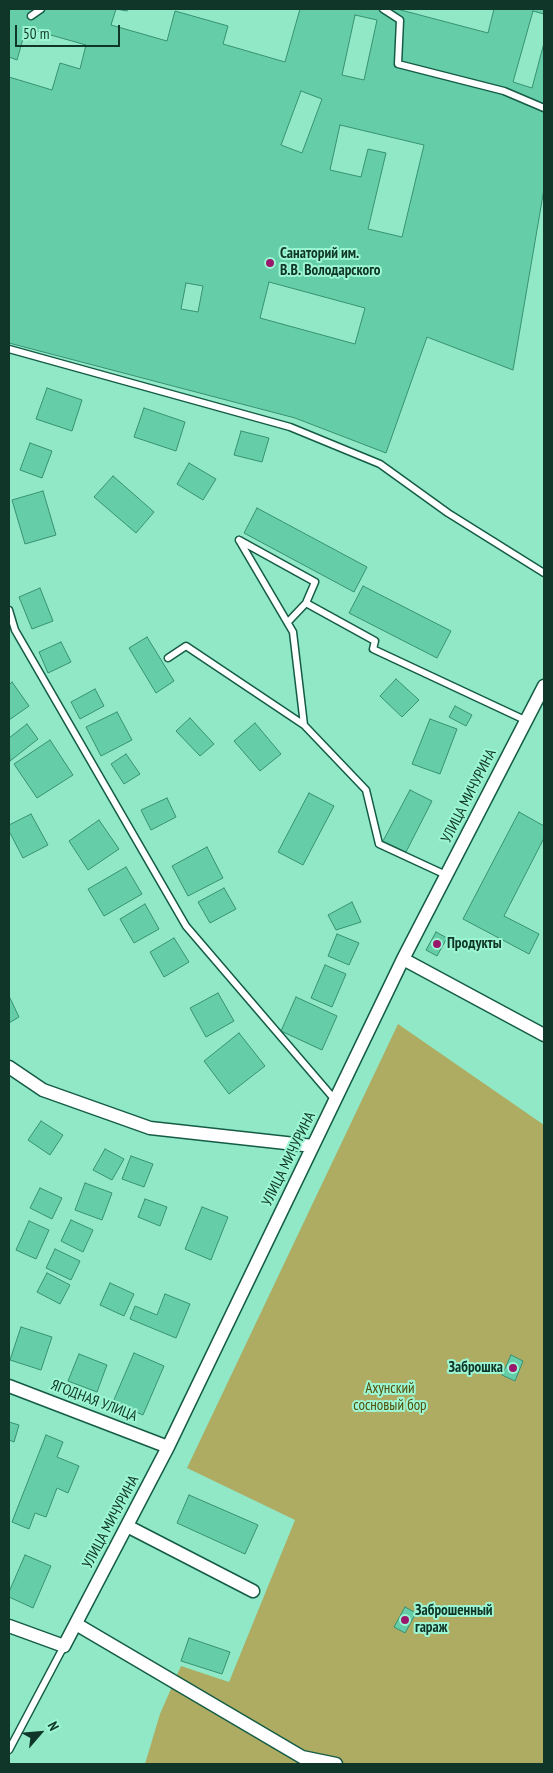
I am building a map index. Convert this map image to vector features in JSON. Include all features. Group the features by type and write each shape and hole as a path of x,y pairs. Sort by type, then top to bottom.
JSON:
{"street":[{"name":"УЛИЦА МИЧУРИНА","path":"64,1646 168,1447 403,959 544,686"},
{"path":"403,959 544,1035"},
{"path":"9,1067 43,1090 150,1128 314,1146"},
{"name":"ЯГОДНАЯ УЛИЦА","path":"9,1386 168,1447"},
{"path":"127,1526 253,1591"},
{"path":"76,1624 302,1757 336,1764"},
{"path":"9,1626 64,1646"}],"lane":[{"path":"31,16 41,9"},
{"path":"383,9 400,20 398,64 504,91 544,108"},
{"path":"9,349 290,427 380,464 448,513 544,574"},
{"path":"288,622 306,603 315,582 238,540 293,632 304,725"},
{"path":"306,603 375,641 373,649 527,721"},
{"path":"9,610 15,630 186,926 336,1101"},
{"path":"168,658 186,646 304,725 366,790 379,844 447,875"},
{"path":"9,1750 64,1646"}],"green space":[{"name":"Ахунский сосновый бор","path":"398,1024 544,1125 544,1764 145,1764 160,1714 181,1666 229,1682 295,1520 187,1468"}],"building":[{"name":"Санаторий им. В.В. Володарского","path":"9,9 544,9 544,189 513,370 427,337 386,453 295,418 9,343"},
{"path":"116,9 127,11 128,9 300,9 285,62 223,44 228,26 175,11 167,41 111,25"},
{"path":"397,9 494,9 488,33"},
{"path":"533,11 544,14 544,43 532,88 513,82"},
{"path":"355,15 377,20 364,80 342,75"},
{"path":"26,28 86,45 80,69 60,63 52,90 9,77 9,57 17,60"},
{"path":"301,91 322,99 302,153 281,145"},
{"path":"340,125 424,145 402,237 368,229 386,153 368,149 361,177 330,170"},
{"name":"Санаторий им. В.В. Володарского","path":"269,282 365,308 355,344 260,318"},
{"path":"186,283 203,286 198,312 181,309"},
{"path":"47,388 82,400 72,431 36,419"},
{"path":"144,408 185,422 176,451 134,437"},
{"path":"241,431 269,438 262,462 234,455"},
{"path":"30,443 52,451 42,478 20,470"},
{"path":"189,463 216,479 203,500 177,484"},
{"path":"113,476 154,512 136,533 94,497"},
{"path":"43,491 56,535 25,544 12,500"},
{"path":"257,508 367,567 354,592 244,533"},
{"path":"363,586 451,631 437,658 349,613"},
{"path":"40,588 53,621 32,629 19,597"},
{"path":"147,637 174,681 156,693 129,648"},
{"path":"61,642 71,662 48,673 39,652"},
{"path":"396,679 419,700 402,717 380,696"},
{"path":"12,682 29,706 9,720 9,685"},
{"path":"95,689 104,706 80,719 71,702"},
{"path":"455,706 472,715 466,726 449,717"},
{"path":"117,712 132,740 101,756 86,727"},
{"path":"190,718 214,744 200,756 176,731"},
{"path":"430,719 457,729 440,774 412,764"},
{"path":"255,723 281,754 260,771 234,741"},
{"path":"27,724 38,739 10,761 9,738"},
{"path":"50,740 73,775 37,798 14,764"},
{"path":"126,754 140,774 124,784 111,764"},
{"path":"410,790 432,801 406,852 383,841"},
{"path":"309,793 334,806 303,865 278,852"},
{"path":"167,798 176,817 151,830 141,810"},
{"path":"519,812 544,826 544,838 504,916 539,934 529,954 463,919"},
{"path":"31,814 48,845 23,858 9,831 9,825"},
{"path":"99,820 119,849 88,870 69,841"},
{"path":"207,847 223,878 188,896 172,866"},
{"path":"126,867 142,894 104,916 88,889"},
{"path":"224,888 236,909 210,923 198,902"},
{"path":"352,902 361,922 336,930 328,915"},
{"path":"145,904 159,929 134,943 120,919"},
{"name":"Продукты","path":"436,932 447,938 437,956 426,950"},
{"path":"337,934 359,943 349,965 328,956"},
{"path":"174,938 189,962 164,977 150,952"},
{"path":"325,965 346,974 332,1007 311,998"},
{"path":"218,993 234,1021 206,1037 190,1008"},
{"path":"9,996 19,1017 9,1023"},
{"path":"296,997 337,1016 322,1050 281,1031"},
{"path":"239,1033 265,1066 229,1094 204,1061"},
{"path":"41,1121 63,1135 50,1155 28,1140"},
{"path":"105,1149 124,1159 112,1180 93,1170"},
{"path":"131,1156 153,1164 144,1187 122,1179"},
{"path":"85,1183 112,1193 102,1220 75,1210"},
{"path":"40,1188 62,1198 52,1219 30,1208"},
{"path":"145,1199 167,1207 160,1226 138,1217"},
{"path":"202,1207 228,1217 211,1260 185,1249"},
{"path":"71,1220 93,1230 83,1252 61,1241"},
{"path":"29,1221 49,1230 36,1259 16,1250"},
{"path":"55,1249 80,1261 71,1280 46,1268"},
{"path":"47,1273 70,1285 60,1304 37,1292"},
{"path":"110,1283 134,1294 124,1316 100,1305"},
{"path":"165,1294 190,1304 176,1338 130,1319 135,1306 157,1315"},
{"path":"21,1327 52,1337 41,1370 10,1360"},
{"path":"134,1353 164,1366 143,1415 113,1402"},
{"path":"79,1354 107,1365 97,1392 68,1381"},
{"name":"Заброшка","path":"511,1355 523,1361 515,1381 502,1375"},
{"path":"9,1422 19,1425 14,1442 9,1440"},
{"path":"46,1435 63,1442 57,1457 79,1466 68,1493 57,1488 46,1517 35,1513 29,1529 12,1522"},
{"path":"189,1495 258,1525 245,1554 177,1523"},
{"path":"25,1555 51,1566 33,1608 9,1597 9,1592"},
{"name":"Заброшенный гараж","path":"405,1607 416,1613 405,1633 394,1627"},
{"path":"189,1638 230,1652 222,1674 181,1661"}],"place":[{"name":"Санаторий им. В.В. Володарского","path":"270,263"},
{"name":"Продукты","path":"437,944"},
{"name":"Заброшка","path":"513,1368"},
{"name":"Заброшенный гараж","path":"405,1620"}]}
